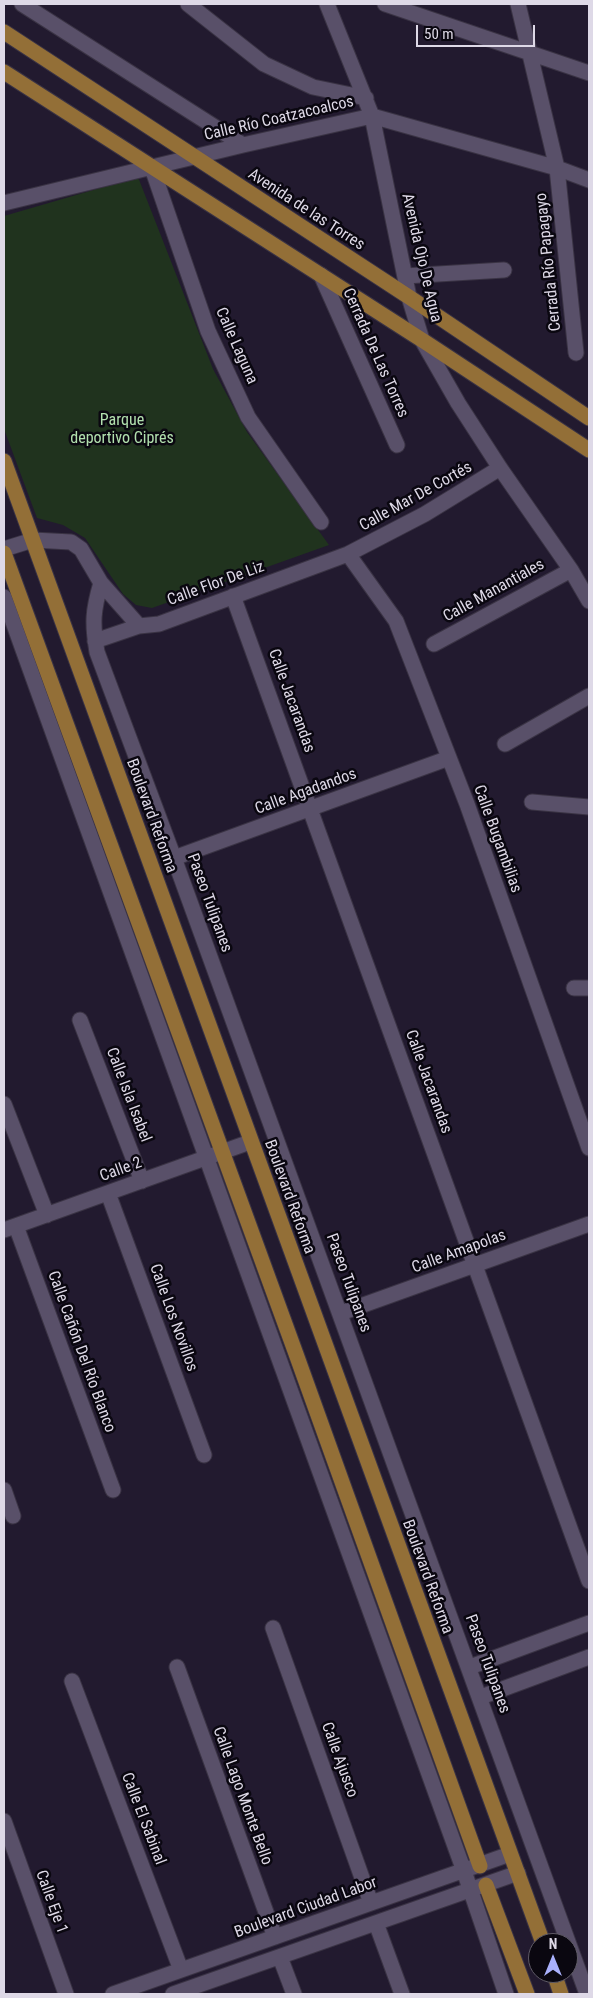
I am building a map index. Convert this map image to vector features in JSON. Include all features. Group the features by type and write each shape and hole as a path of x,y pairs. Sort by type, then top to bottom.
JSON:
{"main road":[{"name":"Avenida de las Torres","path":"4,32 589,418"},
{"path":"4,72 422,340 589,450"},
{"name":"Boulevard Reforma","path":"4,461 250,1142 539,1933"},
{"path":"4,551 480,1866"},
{"path":"486,1885 526,1994"}],"street":[{"path":"22,4 243,145"},
{"path":"188,4 264,64 313,87 366,98"},
{"name":"Avenida Ojo De Agua","path":"327,4 372,116 408,297 422,340 458,403 500,468 571,570 589,601"},
{"path":"385,4 589,73"},
{"name":"Cerrada Río Papagayo","path":"518,4 557,168 576,353"},
{"name":"Calle Río Coatzacoalcos","path":"4,203 372,116 557,168 589,180"},
{"name":"Calle Laguna","path":"152,168 208,331 248,417 321,522"},
{"path":"405,276 504,270"},
{"name":"Cerrada De Las Torres","path":"321,275 397,445"},
{"name":"Calle Mar De Cortés","path":"348,554 425,514 500,468"},
{"path":"4,551 33,540 71,542 81,549 101,583 139,626"},
{"name":"Calle Flor De Liz","path":"95,641 139,626 159,624 348,554"},
{"name":"Calle Bugambilias","path":"348,554 396,622 449,758 589,1148"},
{"name":"Calle Manantiales","path":"434,644 571,570"},
{"name":"Paseo Tulipanes","path":"101,583 94,610 97,652 341,1313 587,1994"},
{"name":"Calle Jacarandas","path":"233,596 589,1581"},
{"path":"4,597 464,1871 469,1891 506,1994"},
{"path":"504,744 589,696"},
{"name":"Calle Agadandos","path":"174,858 311,810 449,758"},
{"path":"532,802 589,807"},
{"path":"574,988 589,988"},
{"name":"Calle Isla Isabel","path":"80,1020 142,1181"},
{"path":"4,1104 47,1215"},
{"name":"Calle 2","path":"10,1228 250,1142"},
{"name":"Calle Los Novillos","path":"108,1193 204,1455"},
{"name":"Calle Amapolas","path":"341,1313 589,1224"},
{"name":"Calle Cañón Del Río Blanco","path":"10,1228 113,1490"},
{"path":"4,1490 13,1516"},
{"path":"470,1667 589,1623"},
{"name":"Calle Ajusco","path":"273,1628 371,1903"},
{"path":"480,1697 589,1657"},
{"name":"Calle Lago Monte Bello","path":"177,1667 275,1937"},
{"name":"Calle El Sabinal","path":"72,1681 181,1970"},
{"name":"Calle Eje 1","path":"4,1821 66,1994"},
{"name":"Boulevard Ciudad Labor","path":"114,1994 510,1854"},
{"path":"480,1866 486,1885"},
{"path":"181,1993 518,1873"},
{"path":"376,1923 402,1994"},
{"path":"280,1957 294,1994"}],"green space":[{"name":"Parque deportivo Ciprés","path":"138,177 213,369 247,432 329,545 152,608 136,605 123,594 85,538 63,525 37,518 4,429 4,216"}]}
